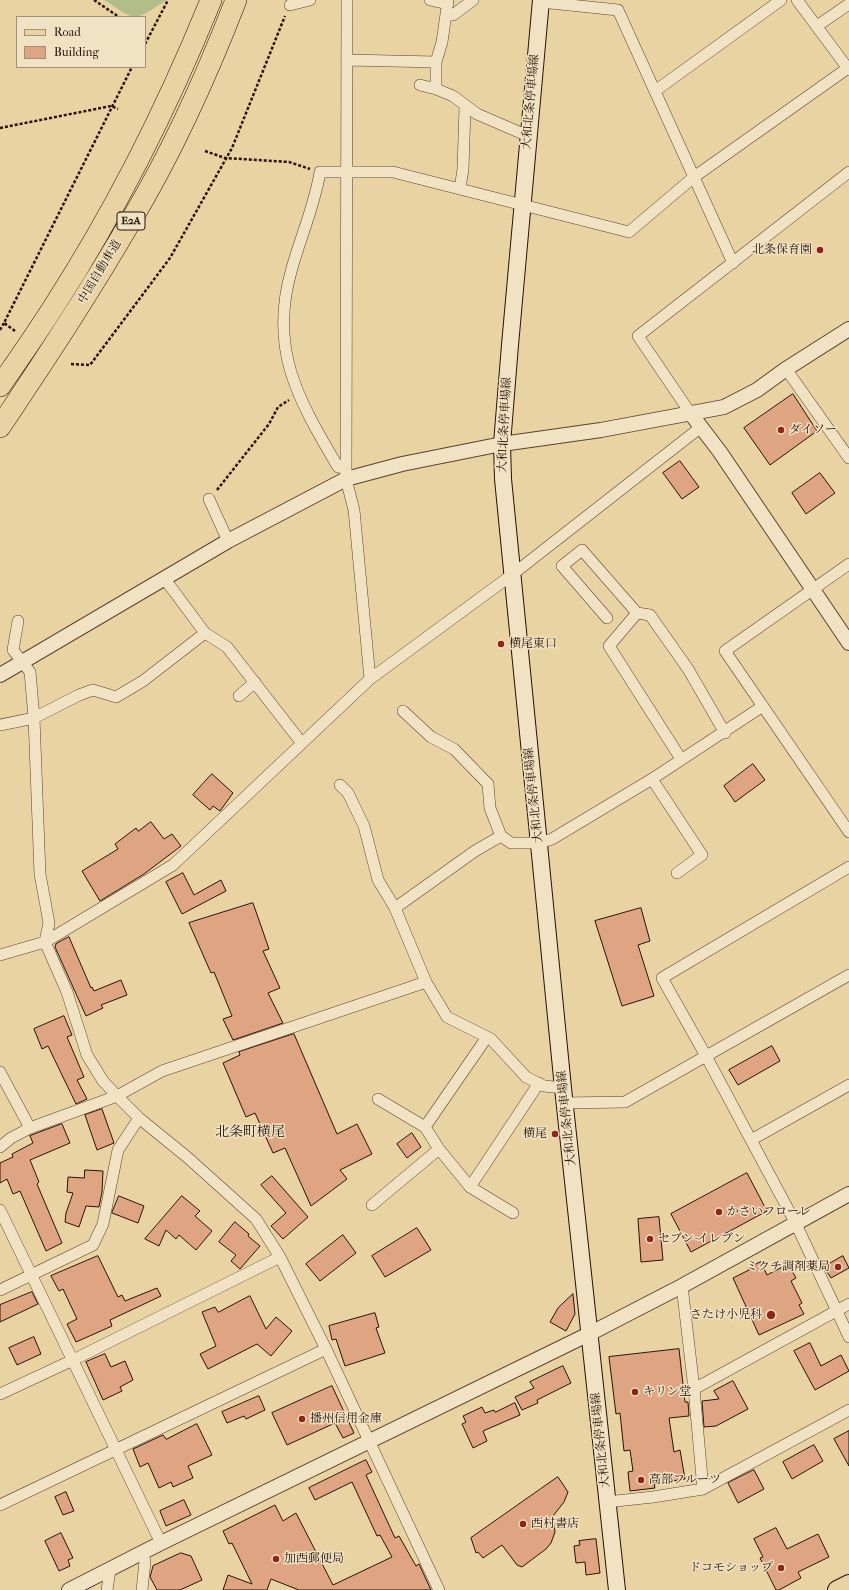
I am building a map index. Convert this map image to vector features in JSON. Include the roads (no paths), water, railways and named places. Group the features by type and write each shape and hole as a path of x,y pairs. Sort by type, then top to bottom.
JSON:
{"highway":[{"name":"中国自動車道","path":"0,386 54,306 113,206 159,118 211,0"},
{"name":"中国自動車道","path":"0,427 73,317 133,218 179,132 219,43 236,0"}],"main road":[{"name":"大和北条停車場線","path":"541,1 502,444 503,479 564,1096 617,1590"},
{"path":"837,1590 849,1584"}],"street":[{"path":"290,5 310,0"},
{"path":"347,0 348,172 346,473 354,510 370,679"},
{"path":"430,0 448,6 454,15 473,0"},
{"path":"655,91 781,0"},
{"path":"346,473 338,467 299,397 286,356 283,341 283,312 291,270 318,187 320,172 393,172 629,232 694,177 848,69 797,0"},
{"path":"541,1 618,10 733,263"},
{"path":"817,26 849,4"},
{"path":"436,88 436,62 442,42 448,6"},
{"path":"348,60 436,62"},
{"path":"420,85 436,88 453,96 465,107 477,114 528,136"},
{"path":"460,189 463,169 465,107"},
{"path":"849,172 638,336 691,414 720,452 849,643"},
{"path":"0,675 346,473 402,464 502,444 601,430 724,407 757,390 786,369 849,329"},
{"path":"786,369 848,455"},
{"path":"0,955 45,942 173,865 370,679 512,574 701,427"},
{"path":"209,499 228,541"},
{"path":"607,618 562,566 582,550 637,613 650,615 688,669 725,733"},
{"path":"849,564 724,651 849,832"},
{"path":"164,578 205,633 227,647 297,737"},
{"path":"637,613 609,646 681,759"},
{"path":"18,621 13,650 30,672 34,718 40,874 49,923 45,942 67,992 87,1055 103,1081 139,1118 187,1157 256,1219 280,1256 326,1349 439,1590"},
{"path":"0,724 34,718 79,695 93,690 116,696 143,681 205,633"},
{"path":"239,696 255,682"},
{"path":"403,711 431,737 454,749 488,784 490,808 501,836 511,843 539,843 552,839 652,779 681,759 725,733 763,706"},
{"path":"652,779 702,855 677,873"},
{"path":"340,785 348,793 358,813 370,845 378,880 395,908 426,982 447,1017 487,1037 526,1077 564,1096 624,1102 849,975"},
{"path":"395,908 475,851 501,836"},
{"path":"849,867 662,978 706,1056 796,1224 849,1337"},
{"path":"0,1147 11,1138 30,1128 117,1096 162,1071 426,982"},
{"path":"425,1127 487,1037"},
{"path":"0,1072 30,1128"},
{"path":"470,1187 539,1083"},
{"path":"751,1140 849,1085"},
{"path":"378,1098 425,1127 439,1149 470,1187 513,1213"},
{"path":"0,1290 93,1245 103,1224 107,1209 118,1150 139,1118"},
{"path":"372,1205 439,1149"},
{"path":"69,1590 142,1554 160,1543 369,1443 589,1334 682,1286 849,1194"},
{"path":"0,1210 160,1543"},
{"path":"0,1394 73,1360 280,1256"},
{"path":"682,1286 694,1389 703,1489"},
{"path":"694,1389 849,1304"},
{"path":"0,1505 326,1349"},
{"path":"607,1502 703,1489 849,1410"},
{"path":"142,1554 145,1561 142,1590"},
{"path":"107,1590 110,1570"}],"place":[{"name":"北条保育園","path":"820,250"},
{"name":"ダイソー","path":"781,430"},
{"name":"横尾東口","path":"501,644"},
{"name":"横尾","path":"555,1134"},
{"name":"かさいフローレ","path":"719,1212"},
{"name":"セブン-イレブン","path":"650,1239"},
{"name":"ミクチ調剤薬局","path":"838,1267"},
{"name":"さたけ小児科","path":"771,1315"},
{"name":"キリン堂","path":"635,1392"},
{"name":"播州信用金庫","path":"302,1419"},
{"name":"高部フルーツ","path":"641,1480"},
{"name":"西村書店","path":"523,1524"},
{"name":"加西郵便局","path":"276,1559"},
{"name":"ドコモショップ","path":"781,1568"}],"district":[{"name":"北条町横尾","path":"250,1133"}]}
